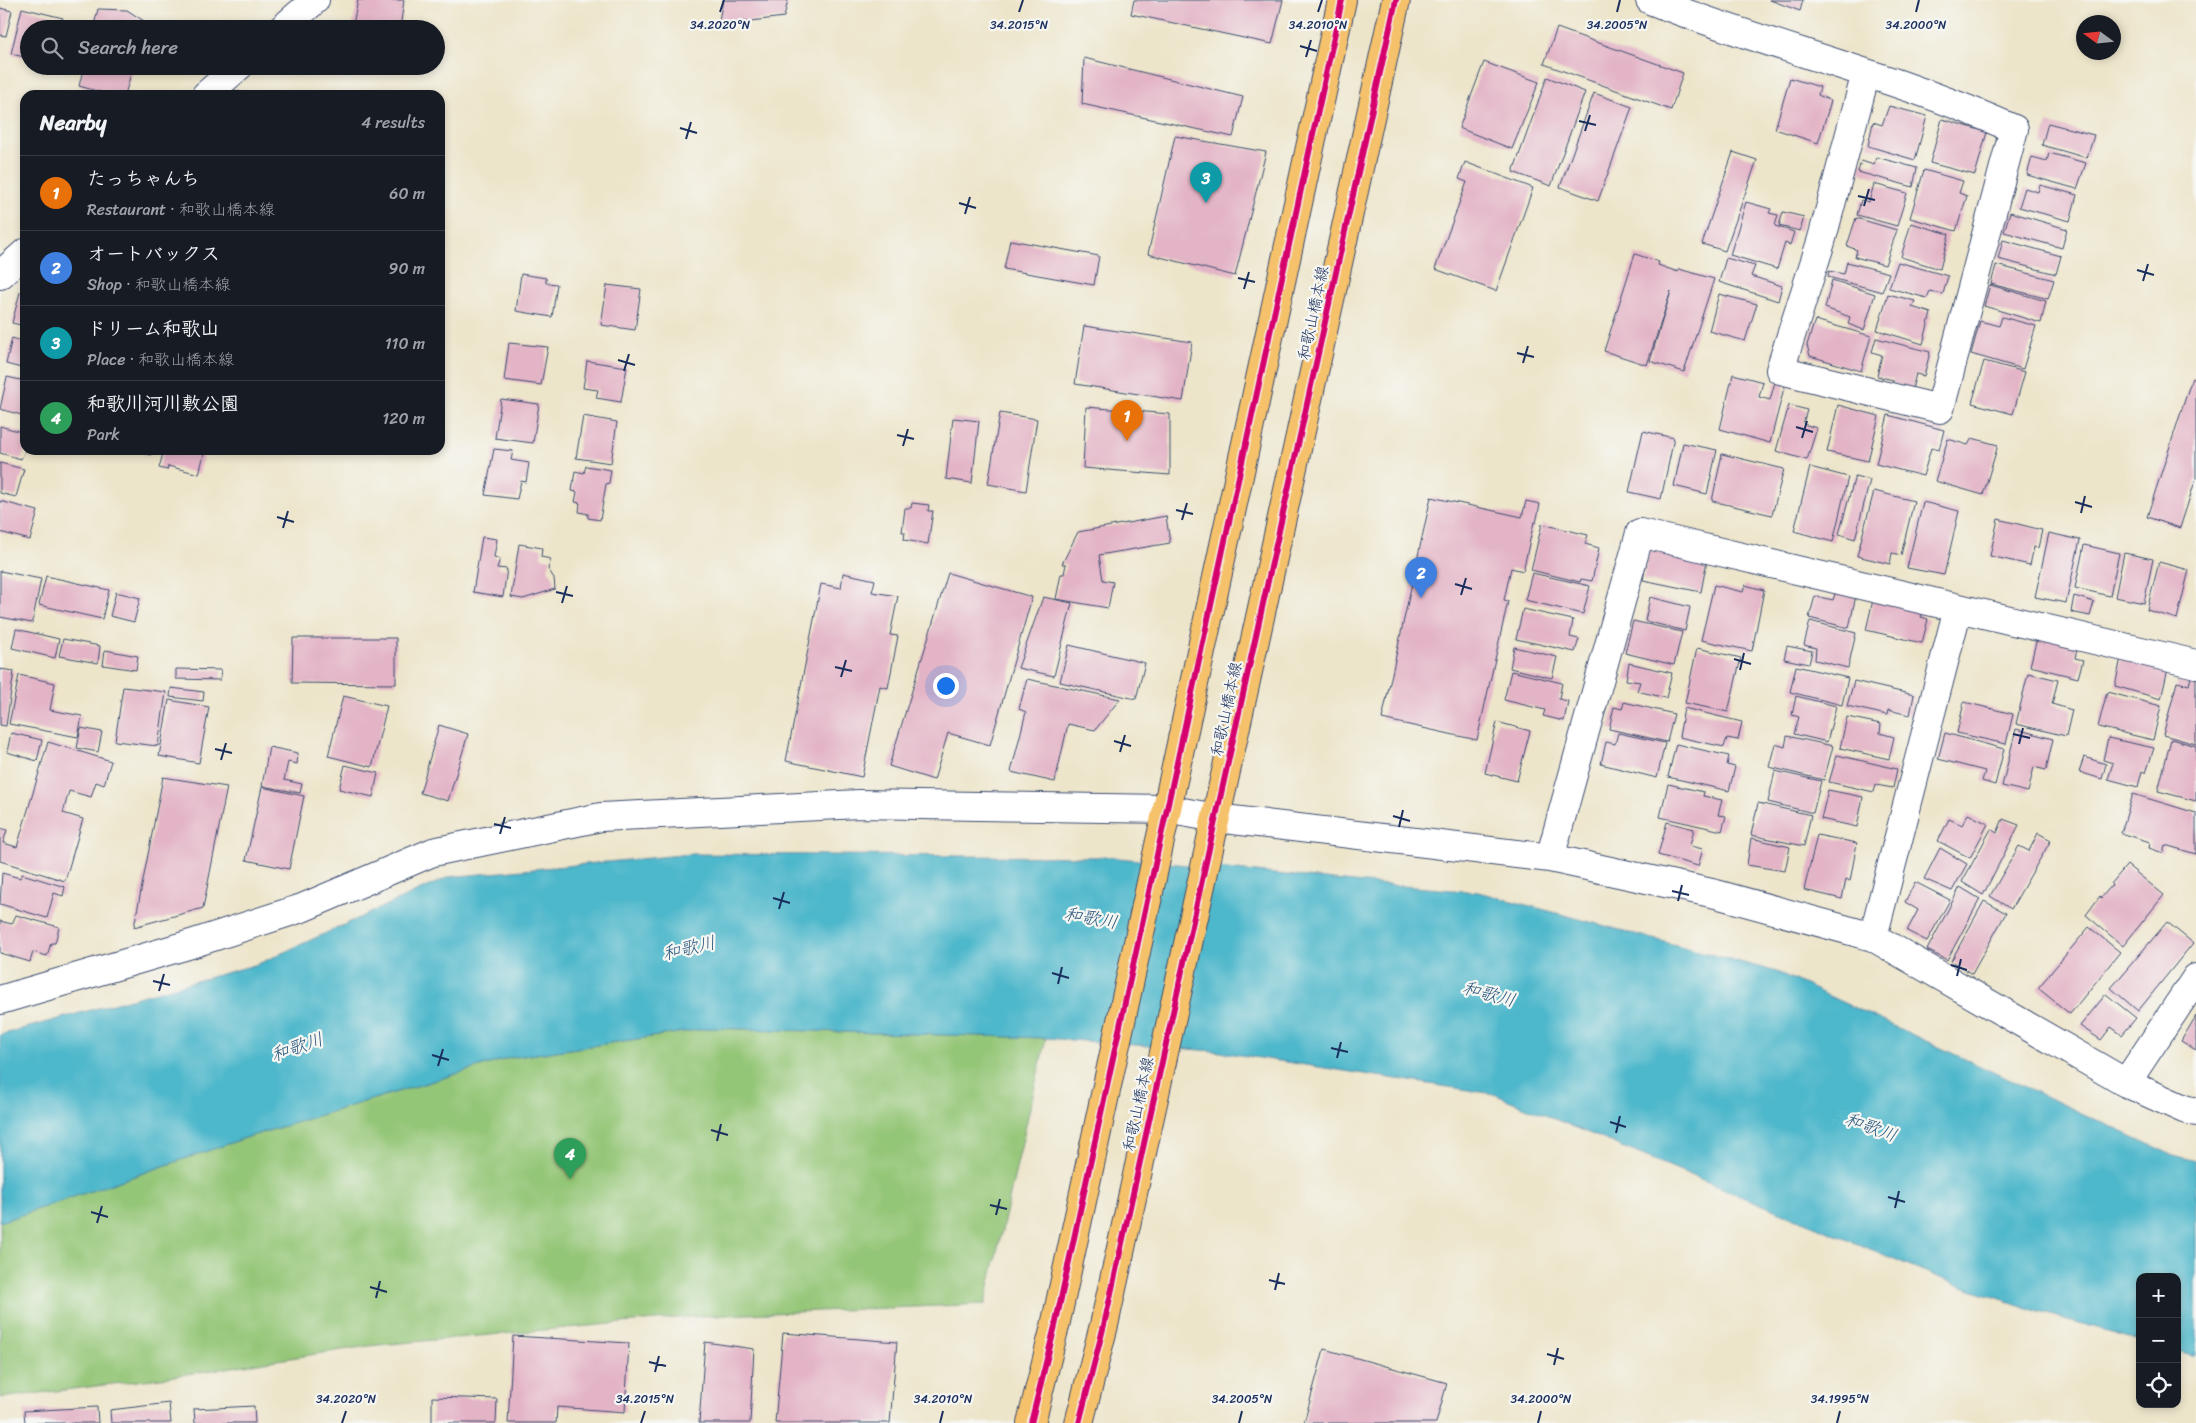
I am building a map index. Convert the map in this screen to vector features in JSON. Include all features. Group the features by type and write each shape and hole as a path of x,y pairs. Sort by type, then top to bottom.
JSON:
{"main road":[{"path":"1031,1423 1055,1326 1342,0"},
{"name":"和歌山橋本線","path":"1079,1423 1104,1325 1396,0"}],"street":[{"path":"292,20 315,0"},
{"path":"1650,0 1706,22 1866,73 1988,118 2014,130 1940,409 1780,370 1821,242 1866,73"},
{"path":"212,90 229,75"},
{"path":"0,275 20,257"},
{"path":"1550,858 1640,533 2196,664"},
{"path":"1873,937 1958,608"},
{"path":"0,1000 191,944 302,908 433,852 601,818 858,804 1164,821 1550,858 1716,894 1873,937 2126,1083 2184,1109 2196,1112"},
{"path":"2126,1083 2196,978"}],"green space":[{"path":"711,1028 1046,1038 985,1304 699,1316 368,1346 161,1378 0,1398 0,1222 251,1136 509,1058"}],"water":[{"name":"和歌川","path":"691,854 1109,857 1364,883 1478,892 1777,972 2170,1154 2196,1161 2196,1356 2181,1352 2181,1273 2136,1273 2136,1339 2040,1312 1950,1282 1494,1094 1214,1051 1046,1038 711,1028 509,1058 251,1136 0,1222 0,1035 258,964 449,877"}],"building":[{"path":"358,0 404,0 401,20 354,20"},
{"path":"723,0 788,0 784,17 718,25"},
{"path":"1134,0 1283,0 1272,44 1131,14"},
{"path":"1770,0 1803,0 1800,11"},
{"path":"0,8 12,11 6,36 0,35"},
{"path":"22,8 63,18 62,20 20,20 20,56 11,54"},
{"path":"98,9 127,10 142,20 95,20"},
{"path":"1557,28 1683,73 1671,110 1544,64"},
{"path":"1084,58 1243,97 1233,137 1082,104"},
{"path":"1484,62 1539,82 1512,149 1459,128"},
{"path":"82,75 131,75 126,90 93,90 79,86"},
{"path":"1547,77 1585,92 1551,186 1513,172"},
{"path":"1790,78 1820,87 1818,95 1831,101 1818,143 1775,129"},
{"path":"203,83 232,90 201,90"},
{"path":"1594,93 1632,107 1598,201 1560,187"},
{"path":"1889,106 1927,116 1915,160 1868,146 1873,122 1882,125"},
{"path":"1942,119 1987,132 1975,175 1930,163"},
{"path":"2048,123 2094,135 2087,158 2042,145"},
{"path":"1175,136 1266,152 1235,276 1148,254"},
{"path":"1733,152 1757,160 1725,251 1702,244"},
{"path":"2049,153 2086,163 2077,189 2027,175 2032,157 2047,161"},
{"path":"1876,157 1917,168 1913,187 1858,172 1861,161 1874,165"},
{"path":"1465,162 1533,188 1496,291 1435,269 1467,182 1459,179"},
{"path":"1924,170 1963,181 1959,193 1967,196 1956,231 1910,218"},
{"path":"1874,184 1907,193 1897,226 1857,215 1861,200 1869,202"},
{"path":"2040,185 2077,195 2070,221 2019,207 2025,188 2038,192"},
{"path":"1746,202 1771,209 1769,213 1778,215 1775,226 1794,232 1790,245 1785,243 1777,269 1730,255"},
{"path":"1783,212 1804,217 1800,231 1779,226"},
{"path":"2010,212 2067,229 2062,248 2004,232"},
{"path":"1856,218 1897,230 1885,265 1855,257 1857,250 1847,246"},
{"path":"1911,223 1949,234 1940,269 1901,257"},
{"path":"1010,240 1099,256 1094,285 1004,269"},
{"path":"2003,240 2061,256 2056,274 1998,259"},
{"path":"1635,254 1659,262 1658,265 1678,272 1679,269 1714,279 1684,372 1650,361 1671,291 1647,365 1604,351"},
{"path":"1726,258 1755,266 1751,276 1782,286 1778,301 1719,282"},
{"path":"1847,262 1889,273 1882,292 1828,277 1829,271 1844,274"},
{"path":"1898,262 1948,276 1943,294 1930,291 1927,298 1889,288"},
{"path":"1996,265 2054,280 2048,299 1991,284"},
{"path":"521,274 546,278 546,283 557,284 552,317 516,311"},
{"path":"1832,280 1875,294 1864,330 1848,324 1850,317 1825,308"},
{"path":"607,285 641,289 635,330 601,325"},
{"path":"1990,285 2046,301 2041,323 1984,306"},
{"path":"20,292 20,325 12,323"},
{"path":"1719,294 1757,304 1745,341 1709,331"},
{"path":"1888,294 1915,301 1912,307 1931,313 1923,344 1877,330"},
{"path":"2002,317 2036,326 2023,369 1971,354 1980,321 1999,326"},
{"path":"1815,320 1871,336 1861,371 1810,356 1807,345"},
{"path":"1084,326 1192,342 1183,401 1075,384"},
{"path":"12,338 20,340 20,368 6,364"},
{"path":"1876,338 1930,352 1924,376 1916,374 1912,389 1893,384 1893,380 1877,376 1882,355 1872,352"},
{"path":"509,343 548,347 541,385 504,380"},
{"path":"587,361 627,367 621,402 596,398 598,390 583,388"},
{"path":"1984,361 2025,372 2013,414 1972,403"},
{"path":"1733,374 1763,382 1759,397 1770,400 1775,382 1785,384 1770,443 1720,429"},
{"path":"7,377 20,380 20,415 0,409"},
{"path":"2192,378 2196,379 2196,478 2180,528 2147,517"},
{"path":"501,399 539,404 533,443 495,438"},
{"path":"1789,405 1807,410 1803,424 1817,428 1807,460 1776,451"},
{"path":"1838,405 1879,416 1868,461 1827,452"},
{"path":"1086,407 1170,414 1170,475 1083,468"},
{"path":"1000,413 1037,419 1026,491 988,484"},
{"path":"1888,415 1944,430 1939,450 1931,448 1923,476 1876,464"},
{"path":"583,416 617,422 611,463 576,458"},
{"path":"953,418 979,421 972,483 946,479"},
{"path":"0,426 20,432 20,455 23,455 21,459 0,453"},
{"path":"1643,431 1674,438 1661,499 1629,492"},
{"path":"1972,438 1998,445 1983,495 1935,481 1948,439 1968,445"},
{"path":"1683,443 1717,450 1707,494 1674,486"},
{"path":"494,449 513,451 511,460 529,463 526,482 521,481 517,499 485,495"},
{"path":"1722,454 1784,469 1772,515 1712,501"},
{"path":"163,455 204,455 199,474 168,466 167,470 159,468"},
{"path":"0,463 24,469 16,497 0,493"},
{"path":"586,466 611,470 609,483 606,484 600,520 588,518 588,514 579,512 580,503 575,502 577,492 572,491 575,471 584,473"},
{"path":"1810,467 1848,477 1833,542 1794,531"},
{"path":"1855,476 1870,480 1855,539 1839,534"},
{"path":"1874,491 1914,501 1901,555 1892,553 1890,564 1857,556"},
{"path":"1431,497 1522,517 1526,501 1540,504 1523,571 1511,568 1504,600 1508,601 1477,740 1382,719"},
{"path":"0,501 38,511 30,540 0,532"},
{"path":"1923,502 1959,511 1944,575 1907,568"},
{"path":"912,503 929,505 928,511 933,511 928,544 904,540 905,532 902,532 905,508 911,508"},
{"path":"1166,516 1170,543 1099,555 1103,580 1113,582 1108,608 1056,599 1061,574 1064,574 1066,564 1062,564 1078,532"},
{"path":"1998,519 2042,530 2038,548 2034,547 2030,565 1990,556"},
{"path":"1542,524 1588,535 1585,544 1599,548 1592,581 1581,579 1580,582 1531,570"},
{"path":"2049,533 2080,540 2066,603 2035,597"},
{"path":"482,537 497,539 494,557 500,559 497,568 507,569 503,597 473,592"},
{"path":"519,544 542,548 541,557 551,559 548,569 554,578 555,589 523,599 511,597"},
{"path":"2084,545 2119,553 2110,596 2075,588"},
{"path":"1649,548 1708,555 1701,592 1643,580"},
{"path":"2124,553 2153,559 2144,603 2115,597"},
{"path":"2159,562 2189,570 2177,619 2147,610"},
{"path":"0,571 41,579 32,623 0,617"},
{"path":"843,573 875,580 872,592 898,596 890,635 898,636 888,688 880,686 862,777 786,761 821,584 841,588"},
{"path":"948,573 1032,597 990,745 948,733 934,780 889,766"},
{"path":"1532,573 1590,586 1583,614 1525,600"},
{"path":"46,576 109,590 102,619 39,605"},
{"path":"1714,585 1743,592 1745,585 1764,590 1752,651 1701,640"},
{"path":"1836,591 1856,595 1849,628 1809,618 1815,596 1833,600"},
{"path":"116,592 140,598 134,622 110,616"},
{"path":"2074,596 2094,602 2090,616 2071,612"},
{"path":"1043,597 1072,603 1054,676 1018,668"},
{"path":"1650,597 1690,607 1685,631 1645,621"},
{"path":"1873,600 1923,612 1921,617 1928,619 1922,643 1866,630"},
{"path":"1523,609 1573,620 1570,637 1579,639 1575,652 1516,639"},
{"path":"1633,621 1682,632 1674,665 1625,653"},
{"path":"1810,621 1856,633 1848,668 1815,660 1816,648 1804,645"},
{"path":"16,629 59,639 55,658 12,648"},
{"path":"2039,630 2079,640 2075,658 2083,660 2078,678 2030,666"},
{"path":"293,638 396,638 396,684 292,683"},
{"path":"63,639 100,646 98,663 59,656"},
{"path":"1069,645 1145,663 1136,699 1060,682"},
{"path":"1787,646 1812,651 1809,664 1784,659"},
{"path":"1514,647 1557,657 1552,678 1510,668"},
{"path":"1697,648 1741,658 1728,712 1685,703"},
{"path":"105,650 138,656 136,670 103,665"},
{"path":"2122,653 2169,664 2161,699 2115,686"},
{"path":"1629,663 1672,673 1666,698 1637,691 1640,682 1626,680"},
{"path":"1796,666 1848,678 1842,705 1790,692"},
{"path":"0,669 14,671 6,726 0,725"},
{"path":"176,669 221,670 220,680 176,679"},
{"path":"1511,671 1562,683 1559,699 1568,701 1564,721 1543,716 1545,710 1504,700"},
{"path":"2028,673 2058,680 2052,704 2072,710 2066,736 2016,724"},
{"path":"2192,673 2196,674 2196,744 2163,735 2177,682 2189,685"},
{"path":"19,675 55,683 50,710 82,716 78,737 9,724"},
{"path":"1027,679 1120,699 1095,730 1068,724 1055,782 1011,772 1026,712 1019,709"},
{"path":"1854,681 1914,695 1910,715 1888,710 1887,715 1847,706"},
{"path":"123,687 166,692 158,746 115,741"},
{"path":"171,688 204,692 203,701 170,697"},
{"path":"2107,692 2161,706 2153,740 2098,727"},
{"path":"343,696 387,706 372,767 328,756"},
{"path":"1796,696 1836,706 1827,742 1794,734 1799,717 1792,715"},
{"path":"169,700 209,707 199,763 159,756"},
{"path":"1624,702 1674,714 1667,742 1609,729 1614,707 1622,709"},
{"path":"1964,702 2013,714 2006,744 1957,733"},
{"path":"1684,708 1742,722 1738,740 1727,738 1724,747 1679,737"},
{"path":"1847,717 1881,724 1880,733 1894,737 1889,759 1840,748"},
{"path":"1497,722 1530,731 1517,781 1485,773"},
{"path":"439,725 468,734 448,801 420,793"},
{"path":"81,728 102,732 98,752 77,748"},
{"path":"2016,729 2053,739 2046,770 2034,767 2028,792 2002,786"},
{"path":"11,733 42,740 37,761 7,752"},
{"path":"1618,733 1665,743 1657,778 1601,764 1606,742 1615,744"},
{"path":"1945,733 2004,749 1995,785 1982,781 1985,771 1938,759"},
{"path":"1787,736 1833,746 1824,780 1769,767 1775,744 1785,747"},
{"path":"2108,738 2154,748 2146,773 2142,771 2138,787 2108,779 2113,763 2103,760"},
{"path":"2171,739 2196,746 2196,801 2158,791"},
{"path":"48,742 111,761 104,785 96,782 91,797 69,791 63,813 83,819 65,881 0,861 0,828 7,830 3,843 17,847"},
{"path":"1676,744 1729,756 1727,765 1735,767 1729,791 1668,777"},
{"path":"269,747 298,753 297,764 288,762 284,780 302,784 300,793 262,786"},
{"path":"1837,755 1897,769 1893,788 1876,785 1874,792 1829,782"},
{"path":"2084,757 2106,764 2102,779 2079,772"},
{"path":"345,765 378,773 373,797 339,789"},
{"path":"1775,771 1821,781 1813,813 1768,802"},
{"path":"163,777 227,787 203,908 134,927"},
{"path":"1668,784 1704,792 1703,796 1722,800 1718,815 1726,816 1722,831 1660,817"},
{"path":"262,787 304,796 289,869 246,860"},
{"path":"1828,790 1863,797 1857,827 1821,819"},
{"path":"2133,794 2196,813 2196,854 2165,845 2163,853 2149,848 2150,842 2121,833"},
{"path":"1758,803 1811,815 1804,846 1751,835"},
{"path":"1968,814 1988,824 1970,858 1938,841 1949,819 1962,825"},
{"path":"2003,819 2019,825 1983,895 1962,882 1991,829 1997,833"},
{"path":"1667,822 1694,829 1690,846 1703,849 1698,866 1658,855"},
{"path":"2038,833 2051,840 2011,909 1990,896 2019,846 2029,851"},
{"path":"1817,835 1857,843 1850,881 1846,879 1842,899 1804,890"},
{"path":"1751,838 1790,847 1785,871 1747,865"},
{"path":"1940,848 1967,864 1952,891 1924,879"},
{"path":"2127,865 2164,895 2123,946 2086,915"},
{"path":"2,873 20,878 22,874 65,887 63,896 54,893 47,918 0,904"},
{"path":"1915,882 1950,900 1927,941 1907,931 1918,910 1905,902"},
{"path":"1960,887 1980,899 1947,960 1927,950"},
{"path":"1984,901 2006,913 1972,974 1951,961"},
{"path":"16,915 59,927 55,943 51,943 47,956 33,952 30,962 0,953 0,921 12,924"},
{"path":"2167,922 2193,943 2138,1011 2111,988"},
{"path":"2089,927 2120,952 2070,1014 2038,988"},
{"path":"2106,994 2136,1018 2122,1035 2111,1027 2101,1040 2080,1026"},
{"path":"2196,1016 2196,1050 2181,1041"},
{"path":"783,1333 897,1342 890,1423 775,1423"},
{"path":"513,1336 629,1343 625,1412 557,1407 556,1423 508,1423"},
{"path":"705,1342 754,1349 750,1423 699,1423"},
{"path":"1324,1349 1447,1383 1436,1423 1304,1423"},
{"path":"432,1397 497,1399 496,1423 432,1423"},
{"path":"169,1403 171,1423 111,1423 110,1410"},
{"path":"254,1406 255,1423 195,1423 194,1409"},
{"path":"97,1407 98,1423 25,1423 24,1411"}],"cycle path":[{"path":"1031,1423 1055,1326 1342,0"},
{"path":"1079,1423 1104,1325 1396,0"}],"place":[{"name":"ドリーム和歌山","path":"1206,203"},
{"name":"たっちゃんち","path":"1127,441"},
{"name":"オートバックス","path":"1421,598"},
{"name":"和歌川河川敷公園","path":"570,1179"}]}
